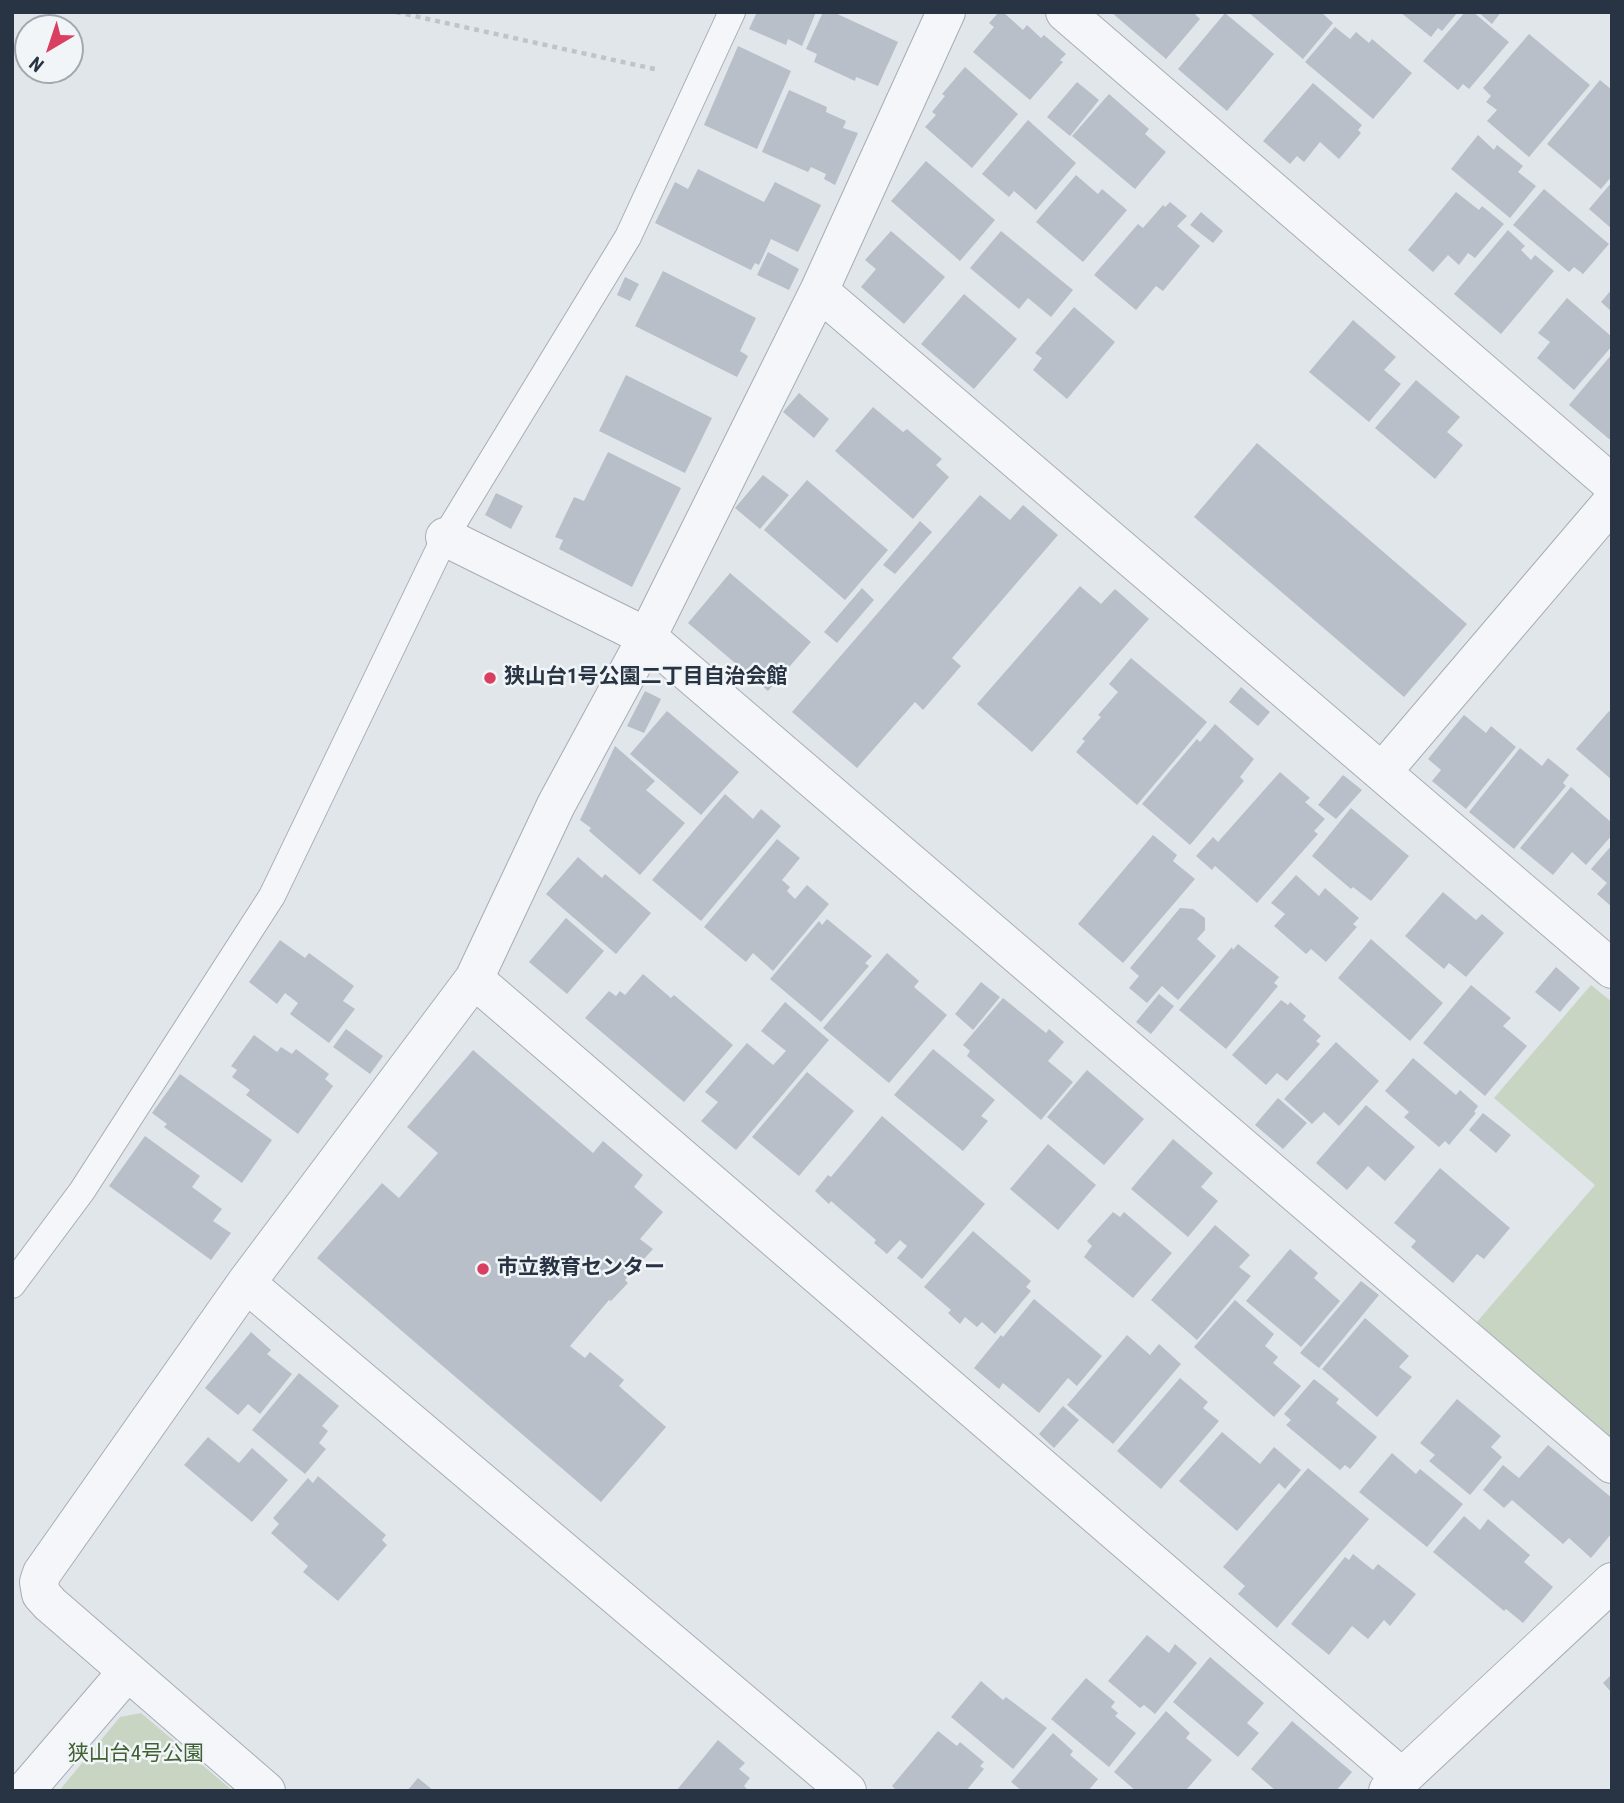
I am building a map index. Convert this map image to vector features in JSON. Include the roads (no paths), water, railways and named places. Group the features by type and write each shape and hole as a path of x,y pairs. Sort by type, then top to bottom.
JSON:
{"street":[{"path":"266,1791 41,1594 39,1582 42,1573 246,1283 474,979 556,805 646,637 819,291 946,12"},
{"path":"1065,12 1612,484"},
{"path":"819,291 1612,968"},
{"path":"1382,772 1612,502"},
{"path":"445,537 646,637 1612,1464"},
{"path":"474,979 1395,1784 1612,1582"},
{"path":"246,1283 847,1791"},
{"path":"24,1791 128,1672"}],"lane":[{"path":"12,1285 82,1191 272,896 445,537 628,237 732,12"}],"place":[{"name":"狭山台1号公園二丁目自治会館","path":"490,678"},
{"name":"市立教育センター","path":"483,1269"}],"park label":[{"name":"狭山台4号公園","path":"136,1755"}]}
